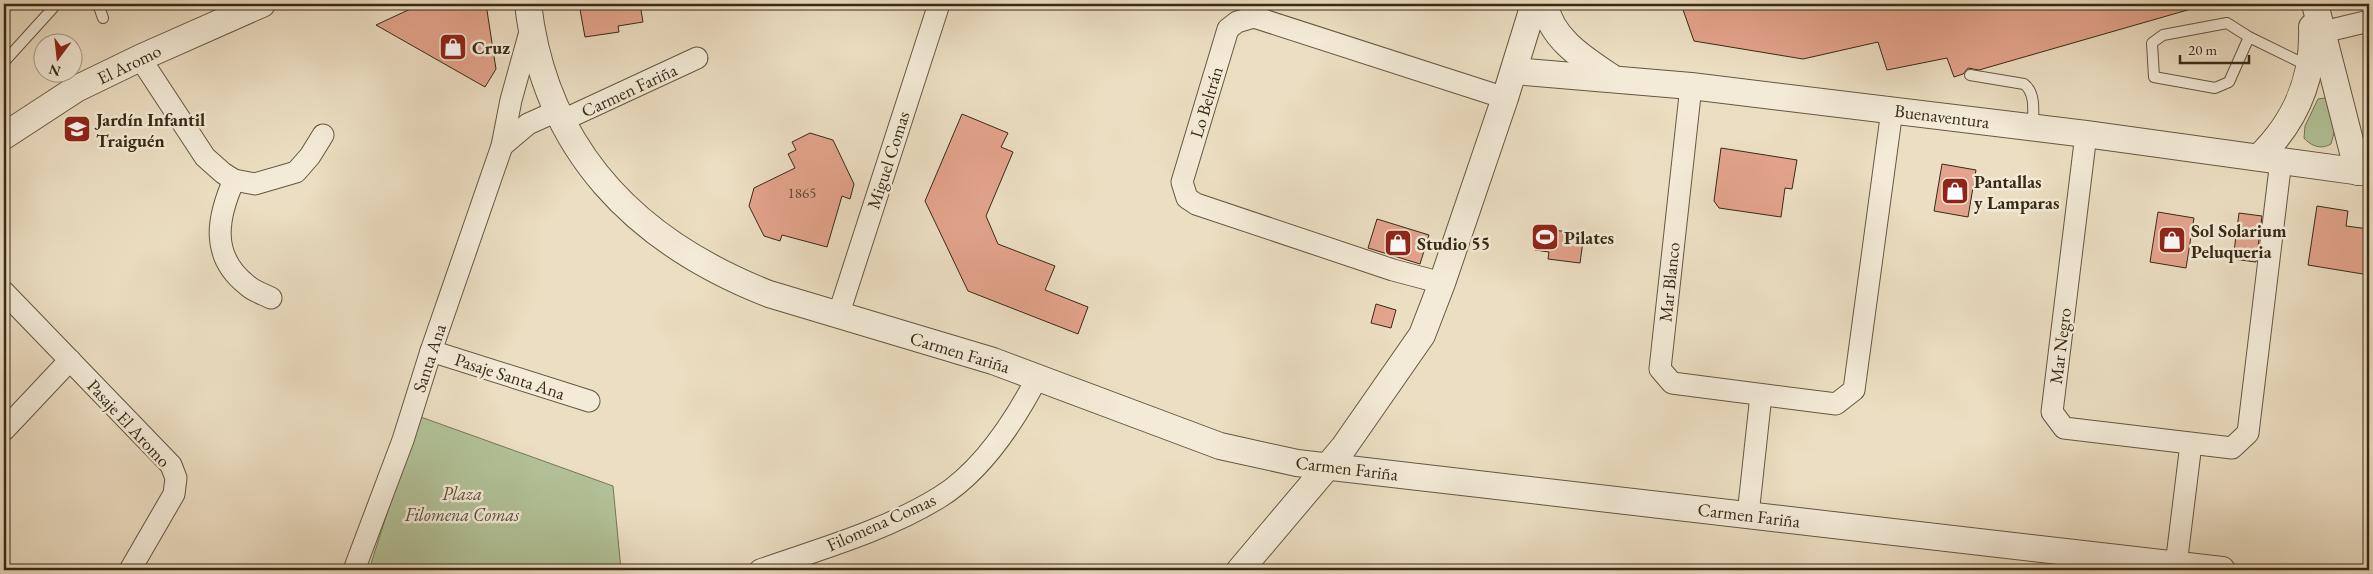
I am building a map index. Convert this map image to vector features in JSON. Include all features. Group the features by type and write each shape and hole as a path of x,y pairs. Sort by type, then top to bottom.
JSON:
{"street":[{"name":"El Aromo","path":"4,136 76,89 140,58 262,4"},
{"name":"Miguel Comas","path":"838,316 939,4"},
{"path":"1240,570 1344,447 1422,335 1442,283 1505,98 1534,4"},
{"path":"1545,4 1552,26 1566,42 1581,58 1614,79"},
{"path":"2270,158 2284,131 2311,68 2313,49 2311,4"},
{"path":"2315,4 2364,173"},
{"name":"Carmen Fariña","path":"530,16 543,73 559,116 599,178 622,204 663,238 712,269 740,283 838,316 945,346 1220,446 1296,463 1326,467 1748,514 2222,570"},
{"name":"Santa Ana","path":"354,570 403,440 431,351 502,146 530,16"},
{"name":"Lo Beltrán","path":"1442,283 1392,270 1196,204 1187,198 1182,182 1228,29 1237,22 1254,17 1505,98"},
{"path":"2323,32 2369,21"},
{"path":"140,58 205,156 222,173 234,180 255,184 296,172 310,156 323,135"},
{"name":"Carmen Fariña","path":"559,116 697,58"},
{"name":"Buenaventura","path":"1514,71 1691,86 1892,110 2270,158 2364,173"},
{"name":"Mar Blanco","path":"1691,86 1660,369 1672,384 1836,404 1854,390 1892,110"},
{"path":"502,146 528,124 559,116"},
{"name":"Mar Negro","path":"2086,134 2052,412 2064,428 2232,448 2248,433 2270,158"},
{"path":"234,180 224,203 220,219 221,249 229,267 247,286 271,298"},
{"name":"Pasaje El Aromo","path":"4,292 171,464 176,478 174,494 130,570"},
{"name":"Pasaje Santa Ana","path":"431,351 589,401"},
{"path":"4,430 70,360"},
{"name":"Filomena Comas","path":"760,570 897,520 941,497 975,468 1015,419 1037,378"},
{"path":"1748,514 1761,395"},
{"path":"2176,565 2190,444"}],"lane":[{"path":"4,62 54,8 54,4"},
{"path":"98,4 103,18"},
{"path":"2249,37 2229,82 2215,88 2154,77 2152,43 2163,35 2227,23 2249,37 2311,68"},
{"path":"1970,75 2024,84 2030,88 2032,94 2033,127"}],"green space":[{"path":"2325,98 2330,101 2335,129 2331,144 2320,147 2313,145 2304,138 2305,126 2318,99"},
{"name":"Plaza Filomena Comas","path":"418,416 613,486 621,570 369,570"}],"building":[{"name":"Cruz","path":"421,4 486,4 496,69 485,87 376,25"},
{"path":"579,4 640,4 643,22 618,26 619,32 585,37"},
{"path":"1681,4 2190,4 2191,9 1979,70 1968,68 1963,74 1954,77 1947,58 1887,70 1878,42 1803,59 1694,41"},
{"path":"962,114 1008,133 1001,147 1013,152 986,216 998,244 1055,266 1045,290 1088,307 1078,334 968,291 925,201"},
{"path":"810,133 833,140 854,184 850,199 842,196 827,247 782,235 780,241 764,236 749,206 754,188 795,168 788,154 796,150 792,142"},
{"path":"1721,148 1797,160 1792,189 1785,188 1781,217 1719,208 1714,201"},
{"name":"Pantallas y Lamparas","path":"1942,164 1976,170 1968,217 1934,211"},
{"path":"2317,206 2348,211 2346,226 2369,229 2369,275 2308,265"},
{"name":"Sol Solarium Peluqueria","path":"2158,212 2194,218 2186,268 2150,262"},
{"path":"2239,213 2262,216 2256,262 2233,259"},
{"name":"Studio 55","path":"1377,219 1429,235 1420,264 1368,248"},
{"path":"1538,228 1584,234 1580,263 1548,259 1549,252 1535,250"},
{"path":"1376,304 1396,310 1391,328 1371,323"}],"place":[{"name":"Cruz","path":"453,47"},
{"name":"Jardín Infantil Traiguén","path":"77,129"},
{"name":"Pantallas y Lamparas","path":"1955,191"},
{"name":"Pilates","path":"1545,237"},
{"name":"Sol Solarium Peluqueria","path":"2172,240"},
{"name":"Studio 55","path":"1398,243"}]}
